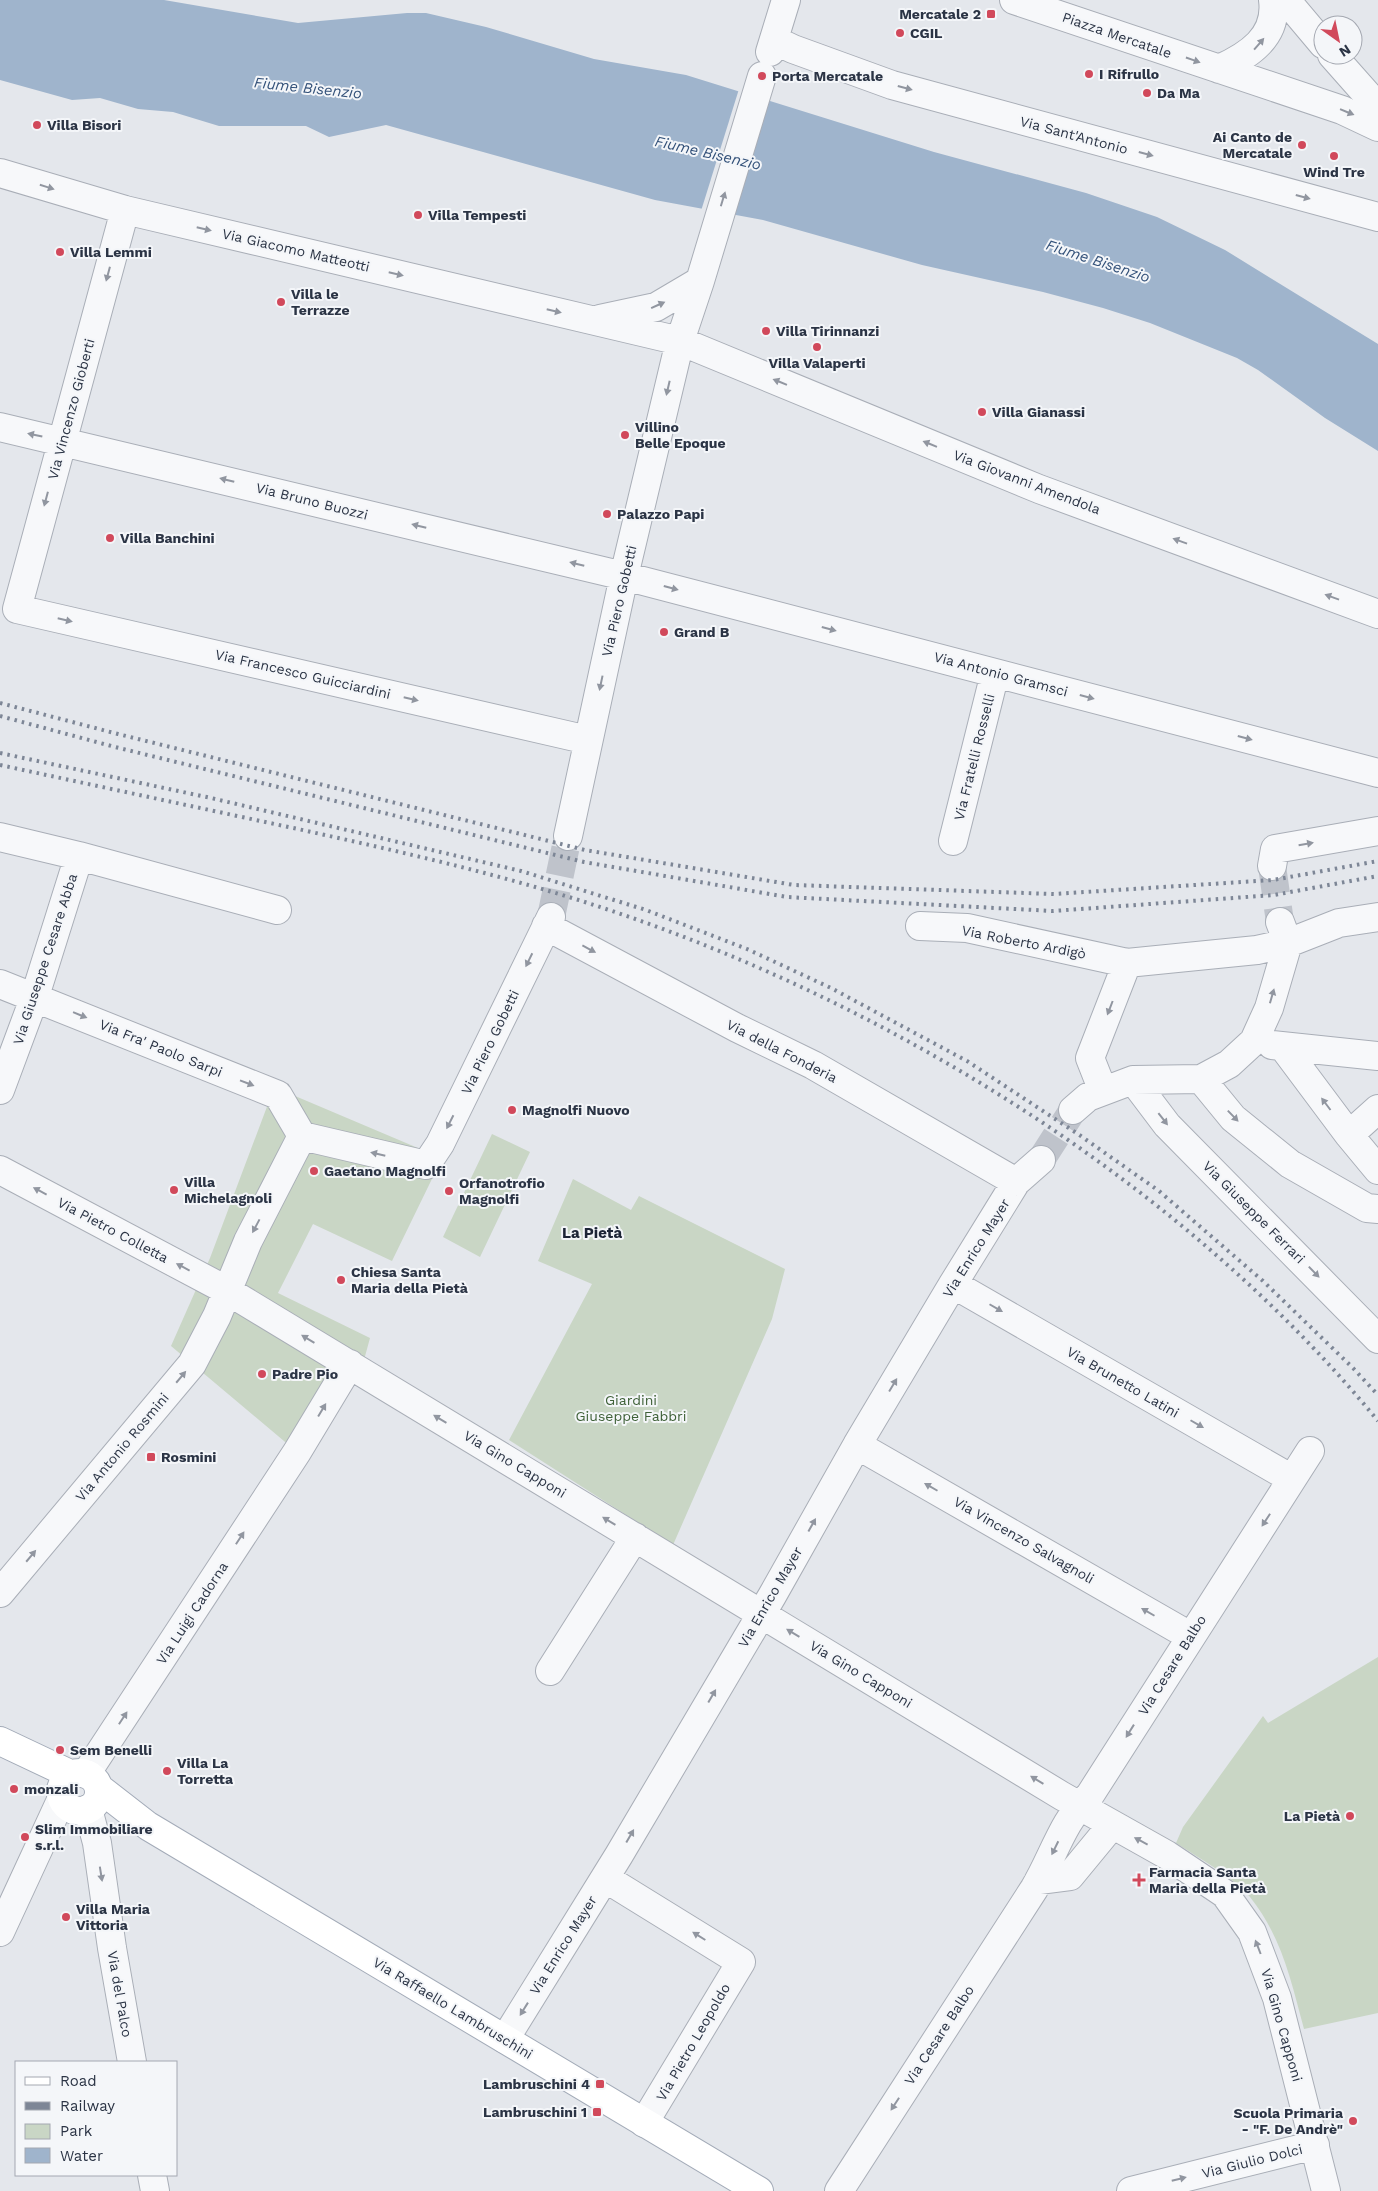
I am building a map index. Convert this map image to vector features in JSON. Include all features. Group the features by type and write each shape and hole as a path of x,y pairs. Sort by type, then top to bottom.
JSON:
{"main road":[{"name":"Via Raffaello Lambruschini","path":"8,1744 79,1794 148,1826 759,2191"}],"street":[{"path":"769,56 786,0"},
{"name":"Piazza Mercatale","path":"1014,0 1342,110 1378,127"},
{"path":"1219,69 1243,58 1263,40 1270,28 1274,9 1273,0"},
{"path":"1286,0 1313,32"},
{"name":"Via Sant'Antonio","path":"769,56 793,49 892,85 1378,217"},
{"name":"Via Piero Gobetti","path":"568,836 624,576 680,341 769,56"},
{"path":"1341,65 1378,107"},
{"name":"Via Giacomo Matteotti","path":"0,173 125,210 680,341"},
{"name":"Via Vincenzo Gioberti","path":"17,609 125,210"},
{"name":"Via Giacomo Matteotti","path":"594,320 656,307 700,280"},
{"name":"Via Giovanni Amendola","path":"680,341 1039,488 1378,614"},
{"name":"Via Bruno Buozzi","path":"0,427 624,576"},
{"name":"Via Antonio Gramsci","path":"624,576 1378,773"},
{"name":"Via Francesco Guicciardini","path":"17,609 588,740"},
{"name":"Via Fratelli Rosselli","path":"953,841 995,673"},
{"path":"1272,866 1275,849 1378,831"},
{"name":"Via Giuseppe Cesare Abba","path":"0,837 79,856 277,910"},
{"name":"Via Giuseppe Cesare Abba","path":"0,1090 35,996 79,856"},
{"name":"Via Roberto Ardigò","path":"920,926 967,928 1127,963 1257,950 1284,932 1378,917"},
{"name":"Via Piero Gobetti","path":"302,1136 426,1165 440,1144 548,921"},
{"name":"Via della Fonderia","path":"548,921 737,1028 813,1065 1016,1182"},
{"path":"1073,1110 1088,1097 1133,1080 1201,1079 1229,1064 1254,1041 1269,1008 1284,932"},
{"path":"1103,1091 1090,1058 1127,963"},
{"name":"Via Fra' Paolo Sarpi","path":"0,984 35,996 278,1095 302,1136"},
{"path":"1254,1041 1284,1048 1372,1061"},
{"path":"1284,1048 1349,1135 1378,1170"},
{"path":"1201,1079 1233,1118 1290,1164 1367,1208 1378,1209"},
{"name":"Via Giuseppe Ferrari","path":"1133,1080 1167,1125 1378,1339"},
{"path":"1349,1135 1378,1108"},
{"name":"Via Antonio Rosmini","path":"0,1593 192,1364 217,1316 226,1290 248,1241 302,1136"},
{"name":"Via Enrico Mayer","path":"505,2039 605,1878 953,1284 1016,1182 1041,1160"},
{"name":"Via Pietro Colletta","path":"0,1170 226,1290"},
{"name":"Via Brunetto Latini","path":"953,1284 1292,1479"},
{"name":"Via Gino Capponi","path":"226,1290 1112,1825 1167,1855 1225,1894 1252,1932 1277,1998 1326,2191"},
{"name":"Via Luigi Cadorna","path":"0,1932 50,1835 79,1794 297,1452 350,1364"},
{"name":"Via Vincenzo Salvagnoli","path":"857,1445 1190,1636"},
{"name":"Via Cesare Balbo","path":"839,2191 1039,1880 1070,1818 1079,1805 1090,1795 1310,1451"},
{"path":"550,1671 635,1537"},
{"name":"Via del Palco","path":"79,1794 97,1843 112,1948 132,2061"},
{"path":"1039,1880 1070,1876 1112,1825"},
{"path":"50,1835 78,1833 97,1843"},
{"name":"Via Pietro Leopoldo","path":"605,1878 740,1962 644,2123"},
{"name":"Via Giulio Dolci","path":"1131,2191 1314,2146"},
{"path":"152,2176 155,2191"}],"green space":[{"path":"288,1093 425,1151 448,1146 392,1261 313,1224 278,1293 370,1338 361,1371 297,1452 171,1346 210,1258 268,1104"},
{"path":"492,1134 530,1152 480,1257 443,1237"},
{"name":"Giardini Giuseppe Fabbri","path":"573,1179 631,1210 639,1196 785,1269 772,1319 673,1545 509,1440 592,1284 538,1261"},
{"path":"1378,1657 1378,2013 1304,2029 1284,1960 1278,1944 1261,1912 1250,1897 1235,1883 1176,1843 1183,1827 1263,1716 1268,1723"}],"water":[{"name":"Fiume Bisenzio","path":"0,0 164,0 298,23 426,13 486,27 594,59 686,75 934,152 1086,193 1157,217 1225,250 1378,344 1378,451 1325,418 1258,370 1237,358 1150,323 1103,308 1043,292 922,265 763,220 655,200 386,125 329,137 306,126 219,126 173,112 138,109 100,98 72,100 0,80"}],"pier":[{"path":"739,89 769,98 730,217 701,211"}],"tunnel":[{"path":"551,917 568,836"},
{"path":"1272,866 1280,922"},
{"path":"1041,1160 1073,1110"}],"railway":[{"path":"0,703 585,850 794,885 1054,894 1273,880 1378,861"},
{"path":"0,716 115,747 584,862 787,897 1053,911 1274,895 1378,876"},
{"path":"0,753 211,798 521,871 646,910 747,949 831,988 967,1061 1078,1134 1159,1191 1263,1281 1353,1368 1378,1395"},
{"path":"0,765 385,849 580,900 724,953 829,1000 932,1055 1032,1116 1128,1184 1219,1257 1302,1336 1378,1421"}],"place":[{"name":"Mercatale 2","path":"991,14"},
{"name":"CGIL","path":"900,33"},
{"name":"I Rifrullo","path":"1089,74"},
{"name":"Porta Mercatale","path":"762,76"},
{"name":"Da Ma","path":"1147,93"},
{"name":"Villa Bisori","path":"37,125"},
{"name":"Ai Canto de Mercatale","path":"1302,145"},
{"name":"Wind Tre","path":"1334,156"},
{"name":"Villa Tempesti","path":"418,215"},
{"name":"Villa Lemmi","path":"60,252"},
{"name":"Villa le Terrazze","path":"281,302"},
{"name":"Villa Tirinnanzi","path":"766,331"},
{"name":"Villa Valaperti","path":"817,347"},
{"name":"Villa Gianassi","path":"982,412"},
{"name":"Villino Belle Epoque","path":"625,435"},
{"name":"Palazzo Papi","path":"607,514"},
{"name":"Villa Banchini","path":"110,538"},
{"name":"Grand B","path":"664,632"},
{"name":"Magnolfi Nuovo","path":"512,1110"},
{"name":"Gaetano Magnolfi","path":"314,1171"},
{"name":"Villa Michelagnoli","path":"174,1190"},
{"name":"Orfanotrofio Magnolfi","path":"449,1191"},
{"name":"Chiesa Santa Maria della Pietà","path":"341,1280"},
{"name":"Padre Pio","path":"262,1374"},
{"name":"Rosmini","path":"151,1457"},
{"name":"Sem Benelli","path":"60,1750"},
{"name":"Villa La Torretta","path":"167,1771"},
{"name":"monzali","path":"14,1789"},
{"name":"La Pietà","path":"1350,1816"},
{"name":"Slim Immobiliare s.r.l.","path":"25,1837"},
{"name":"Farmacia Santa Maria della Pietà","path":"1139,1880"},
{"name":"Villa Maria Vittoria","path":"66,1917"},
{"name":"Lambruschini 4","path":"600,2084"},
{"name":"Lambruschini 1","path":"597,2112"},
{"name":"Scuola Primaria - \"F. De Andrè\"","path":"1353,2121"}],"district":[{"name":"La Pietà","path":"592,1233"}]}
